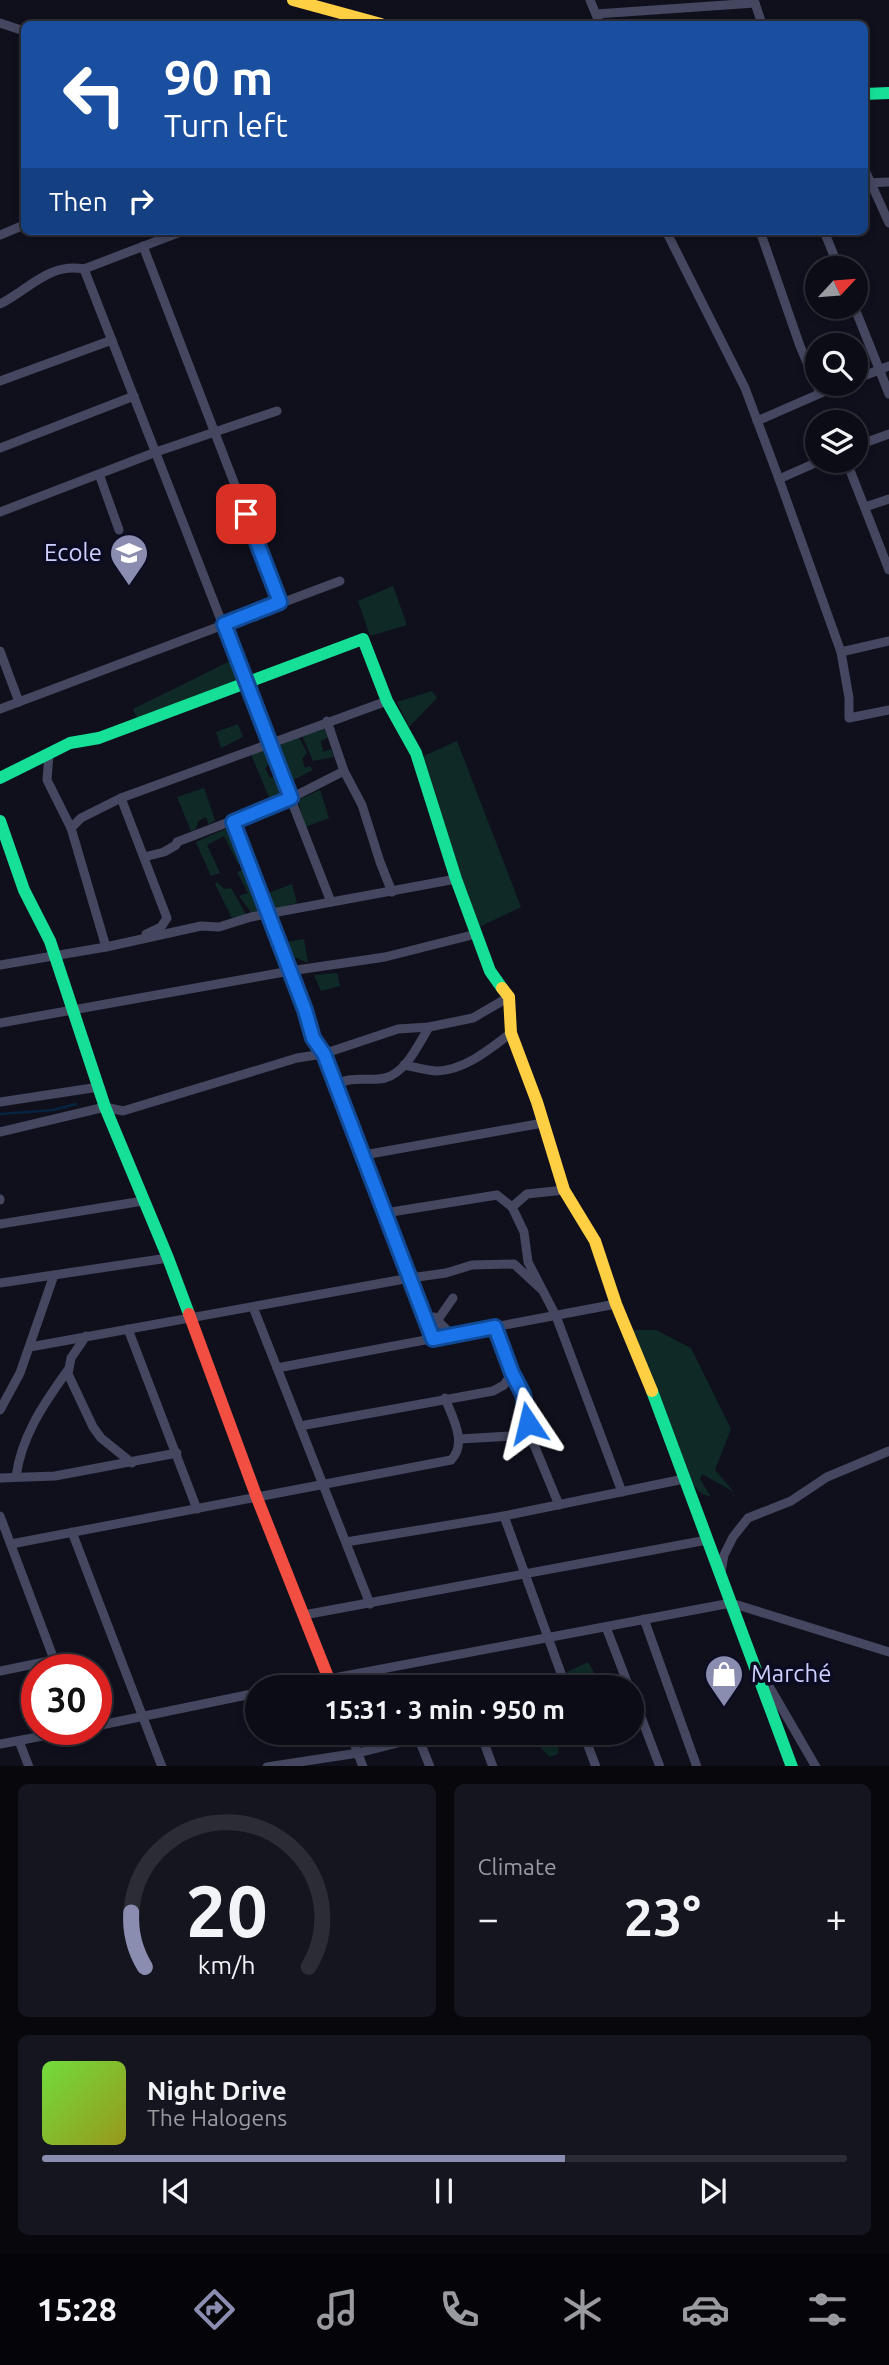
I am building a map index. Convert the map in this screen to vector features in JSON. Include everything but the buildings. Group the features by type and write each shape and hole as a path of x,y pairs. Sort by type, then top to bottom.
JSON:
{"street":[{"path":"293,0 370,21"},
{"path":"590,0 599,21"},
{"path":"596,14 667,4 755,1 761,21"},
{"path":"0,23 21,30"},
{"path":"868,94 889,93"},
{"path":"868,183 889,182"},
{"path":"868,185 889,223"},
{"path":"0,235 21,226"},
{"path":"0,304 52,272 70,267 84,269 173,235"},
{"path":"668,235 727,351 757,421 841,652 849,698 849,718 889,710"},
{"path":"761,235 805,359"},
{"path":"826,235 834,256"},
{"path":"144,246 280,602"},
{"path":"84,269 331,902"},
{"path":"859,319 889,394"},
{"path":"0,381 112,340"},
{"path":"868,374 889,366"},
{"path":"0,448 134,396"},
{"path":"757,421 813,396"},
{"path":"0,512 156,452 277,411"},
{"path":"868,442 889,434"},
{"path":"779,480 805,468"},
{"path":"851,473 889,570"},
{"path":"99,474 120,530"},
{"path":"865,507 889,499"},
{"path":"0,709 340,581"},
{"path":"0,778 70,743 99,738 363,639 387,701 416,753 456,879 490,971 509,997 510,1033 564,1190 595,1241 616,1304 792,1766"},
{"path":"841,652 889,641"},
{"path":"0,651 19,702"},
{"path":"71,828 81,818 121,798 387,701"},
{"path":"327,721 344,771 362,805 380,862 393,892"},
{"path":"49,754 47,780 71,828 106,947"},
{"path":"144,857 164,852 177,842 291,798 344,771"},
{"path":"121,798 167,918 161,927 131,941"},
{"path":"0,821 28,900 52,944 53,956 105,1107 168,1258 327,1675"},
{"path":"233,822 305,1010 313,1038 324,1054 432,1335"},
{"path":"0,965 106,947 201,926 219,926 456,879"},
{"path":"0,1023 290,971 385,957 476,933"},
{"path":"0,1132 105,1107 123,1111 297,1058 324,1054 398,1029 429,1027 473,1018 509,997"},
{"path":"335,1085 359,1078 387,1078 404,1065 429,1027"},
{"path":"404,1065 437,1070 456,1066 484,1054 510,1033"},
{"path":"0,1102 99,1087"},
{"path":"364,1155 543,1123"},
{"path":"512,1207 527,1194 564,1190"},
{"path":"385,1213 497,1195 512,1207 524,1232 528,1262 556,1316 622,1492"},
{"path":"0,1224 143,1200"},
{"path":"0,1283 168,1258"},
{"path":"30,1347 446,1273 472,1265 514,1264 541,1289"},
{"path":"0,1410 20,1373 54,1275"},
{"path":"432,1335 437,1320 453,1298"},
{"path":"420,1304 447,1329"},
{"path":"277,1368 432,1335 495,1327 616,1304"},
{"path":"253,1307 370,1604"},
{"path":"495,1327 523,1394 530,1435 559,1505"},
{"path":"128,1329 197,1509"},
{"path":"16,1477 19,1458 31,1427 68,1370 71,1358 86,1336"},
{"path":"68,1370 93,1427 101,1438 132,1463"},
{"path":"300,1426 493,1391 504,1385 512,1373"},
{"path":"11,1544 451,1460 458,1450 459,1439 445,1398"},
{"path":"459,1439 530,1435"},
{"path":"721,1577 728,1546 748,1518 790,1501 827,1477 889,1451"},
{"path":"0,1478 55,1476 177,1453"},
{"path":"346,1542 504,1516 684,1479"},
{"path":"0,1516 52,1654"},
{"path":"504,1516 561,1675"},
{"path":"72,1532 162,1766"},
{"path":"304,1615 707,1540"},
{"path":"368,1675 547,1637 731,1603 889,1652"},
{"path":"644,1619 697,1766"},
{"path":"606,1627 624,1675"},
{"path":"748,1650 816,1766"},
{"path":"0,1671 21,1669"},
{"path":"112,1723 245,1695"},
{"path":"644,1724 660,1766"},
{"path":"0,1744 19,1741 29,1766"},
{"path":"355,1745 363,1766"},
{"path":"267,1766 358,1753 388,1745"},
{"path":"421,1745 430,1766"},
{"path":"485,1745 493,1766"},
{"path":"588,1745 596,1766"}],"green space":[{"path":"393,586 407,625 370,636 358,601"},
{"path":"230,661 237,681 139,722 133,709"},
{"path":"432,691 437,698 409,727 397,702"},
{"path":"238,724 243,737 221,748 216,732"},
{"path":"323,725 329,737 321,741 323,752 331,749 334,757 313,761 301,733"},
{"path":"298,735 307,753 302,759 305,768 310,766 313,770 291,781 276,743"},
{"path":"457,741 521,907 475,929 419,758"},
{"path":"266,746 273,761 265,768 270,778 279,775 287,797 271,802 250,752"},
{"path":"204,788 215,820 209,825 206,817 198,821 196,829 191,831 177,797"},
{"path":"320,790 329,818 305,827 298,800"},
{"path":"232,826 245,860 238,864 224,836 207,845 220,873 211,876 196,842"},
{"path":"247,868 265,912 252,914 239,896 248,893 237,872"},
{"path":"217,882 224,889 231,888 247,916 232,918 215,884"},
{"path":"292,884 297,903 272,910 266,894"},
{"path":"304,939 308,963 292,956 285,942"},
{"path":"337,973 340,986 321,991 314,975"},
{"path":"629,1330 656,1330 691,1348 731,1429 715,1470 734,1492 702,1474 700,1479 711,1497 701,1493 688,1480"},
{"path":"588,1662 595,1675 563,1675"},
{"path":"538,1745 559,1745 558,1754 550,1757"}],"waterway":[{"path":"0,1114 53,1110 76,1104"}],"traffic: fast":[{"path":"868,94 889,93"},
{"path":"0,778 70,743 99,738 363,639 387,701 416,753 456,879 490,971 502,988"},
{"path":"0,821 24,890 50,941 105,1107 189,1314"},
{"path":"652,1391 792,1766"}],"traffic: slow":[{"path":"293,0 370,21"},
{"path":"502,988 509,997 511,1033 537,1102 564,1190 595,1241 616,1304 652,1391"}],"traffic: jam":[{"path":"189,1314 257,1498 327,1675"}],"place":[{"name":"Ecole","path":"129,587"},
{"name":"Marché","path":"724,1708"}],"route":[{"path":"246,514 280,602 224,624 291,798 233,822 305,1010 313,1038 324,1054 433,1339 495,1327 512,1373 520,1384 528,1423"}]}
